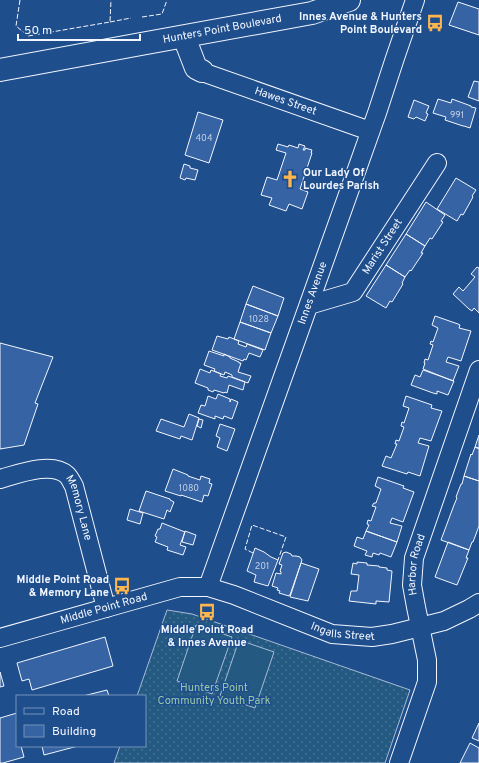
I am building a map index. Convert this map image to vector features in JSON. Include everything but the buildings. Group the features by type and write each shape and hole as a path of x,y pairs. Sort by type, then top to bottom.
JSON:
{"main road":[{"name":"Hunters Point Boulevard","path":"0,70 312,13 349,0"},
{"path":"184,37 196,68 202,70"}],"street":[{"name":"Innes Avenue","path":"208,586 416,0"},
{"name":"Hawes Street","path":"202,70 208,74 370,131"},
{"name":"Marist Street","path":"309,305 353,292 437,163"},
{"name":"Harbor Road","path":"399,763 427,682 427,660 412,585 414,558 479,370"},
{"name":"Memory Lane","path":"0,479 35,470 48,469 61,471 69,476 74,486 106,608"},
{"name":"Middle Point Road","path":"0,638 180,588 208,586"},
{"name":"Ingalls Street","path":"208,586 332,634 372,637 392,634 444,621 479,603"}],"green space":[{"name":"Hunters Point Community Youth Park","path":"167,610 192,614 410,690 385,763 114,763 120,747 146,747 146,695 137,695"},
{"path":"196,625 232,637 212,694 177,681"},
{"path":"239,640 274,652 255,708 220,696"}],"fence":[{"path":"20,0 16,26 28,36 110,22 111,0"},
{"path":"142,17 162,14 167,0"},
{"path":"110,22 131,18"},
{"path":"253,553 245,549 252,525 286,537 278,560"}],"place":[{"name":"Innes Avenue & Hunters Point Boulevard","path":"435,23"},
{"name":"Our Lady Of Lourdes Parish","path":"290,179"},
{"name":"Middle Point Road & Memory Lane","path":"122,586"},
{"name":"Middle Point Road & Innes Avenue","path":"207,612"}]}
